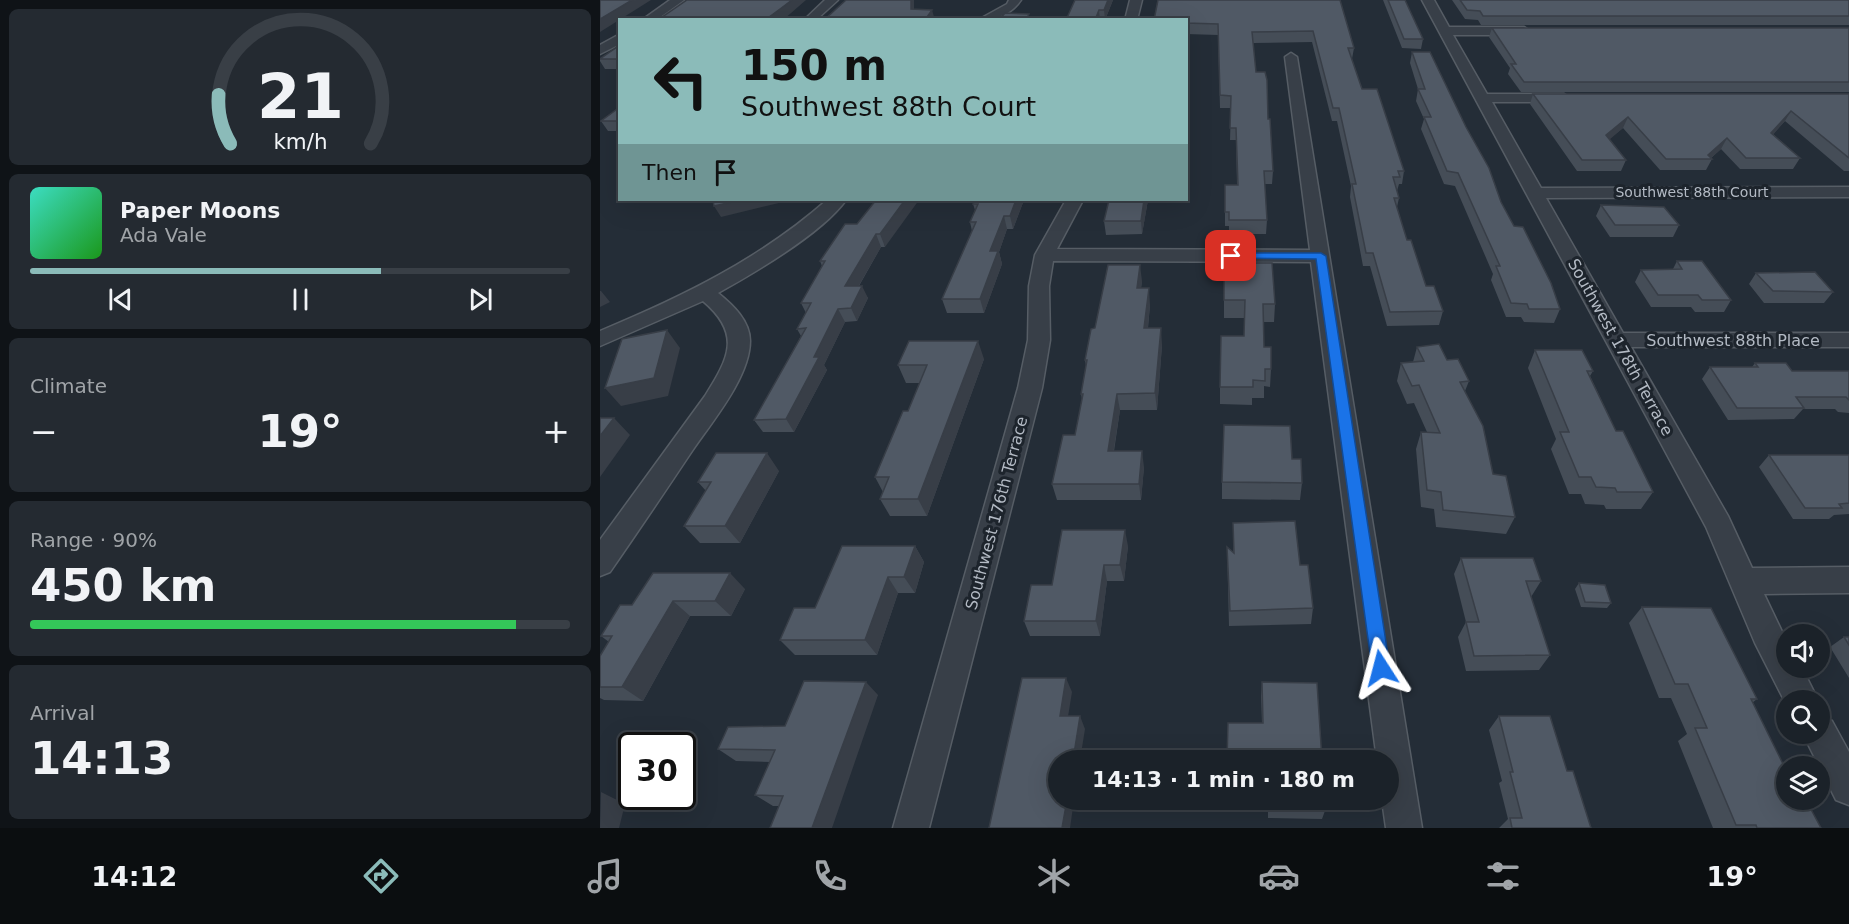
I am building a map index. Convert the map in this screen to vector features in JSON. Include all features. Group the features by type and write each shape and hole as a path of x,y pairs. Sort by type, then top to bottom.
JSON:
{"street":[{"path":"650,18 678,0"},
{"path":"811,18 832,0"},
{"path":"987,18 1011,6 1015,0"},
{"path":"1132,18 1136,0"},
{"name":"Southwest 178th Terrace","path":"1428,0 1718,524 1766,633 1797,690"},
{"path":"1445,31 1532,31"},
{"path":"600,50 618,39"},
{"path":"1291,57 1404,828"},
{"path":"1483,98 1574,98"},
{"name":"Southwest 88th Court","path":"1534,193 1849,192"},
{"path":"600,339 704,292 789,239 836,201"},
{"name":"Southwest 176th Terrace","path":"911,828 1030,388 1039,340 1040,286 1045,255 1073,201"},
{"path":"1045,255 1321,256"},
{"path":"600,563 713,401 735,359 739,343 731,316 704,292"},
{"name":"Southwest 88th Place","path":"1617,340 1849,340"},
{"path":"1743,581 1849,580"},
{"path":"1826,744 1849,787"}],"building":[{"path":"600,0 632,0 600,19"},
{"path":"687,0 792,0 768,18 661,18"},
{"path":"846,0 911,0 911,9 932,10 926,18 826,18"},
{"path":"1075,0 1108,0 1104,10 1099,10 1096,18 1067,18"},
{"path":"1158,0 1340,0 1354,48 1348,48 1362,89 1377,89 1404,171 1398,171 1400,177 1393,177 1399,198 1394,198 1407,240 1411,240 1426,286 1434,286 1443,311 1390,312 1373,253 1366,253 1352,184 1356,184 1339,108 1333,108 1313,31 1252,32 1256,72 1265,72 1267,80 1273,171 1264,171 1267,220 1229,220 1229,212 1225,212 1225,185 1238,185 1236,128 1230,128 1231,96 1220,95 1218,24 1188,23 1188,18 1154,18"},
{"path":"1388,0 1405,0 1423,39 1404,39"},
{"path":"1460,0 1849,0 1849,16 1483,16 1480,11 1467,10"},
{"path":"1005,13 1029,14 1027,18 1001,18"},
{"path":"1492,28 1849,28 1849,82 1524,82 1511,64 1516,64"},
{"path":"618,46 618,59 600,59"},
{"path":"1412,52 1430,52 1466,127 1489,168 1501,202 1514,226 1523,227 1551,283 1560,309 1529,309 1527,304 1511,303 1496,266 1500,266 1458,173 1447,171 1424,117 1431,117 1418,89 1425,89"},
{"path":"1533,94 1849,94 1849,158 1791,111 1771,133 1800,158 1746,158 1727,138 1708,155 1712,159 1666,159 1628,117 1606,135 1626,160 1582,160"},
{"path":"618,108 618,121 601,121"},
{"path":"713,201 736,201 714,206"},
{"path":"875,201 904,201 880,234 876,234 845,286 862,286 851,308 838,309 814,357 819,357 786,419 754,420 806,328 797,329 811,303 801,303 825,261 820,261 845,224 857,224"},
{"path":"974,201 1016,201 1010,216 1004,216 990,251 998,251 980,299 942,299 976,222 970,222 978,204 973,204"},
{"path":"1109,201 1144,201 1141,221 1104,221"},
{"path":"1601,205 1664,207 1679,225 1615,225"},
{"path":"1677,261 1702,261 1731,300 1702,300 1698,295 1658,295 1641,270 1682,269"},
{"path":"1224,263 1272,263 1275,304 1263,304 1264,347 1271,347 1271,369 1265,369 1265,381 1253,380 1253,387 1220,387 1221,336 1244,336 1245,300 1224,300"},
{"path":"1108,265 1140,265 1137,288 1149,288 1144,328 1161,328 1155,393 1117,394 1108,451 1142,451 1139,484 1052,484 1063,435 1075,435 1091,329 1095,328"},
{"path":"1815,272 1833,292 1773,291 1756,273"},
{"path":"667,330 654,378 605,388 622,339"},
{"path":"909,341 978,341 918,499 880,499 889,477 875,477 903,411 908,411 927,365 898,365"},
{"path":"1439,344 1447,360 1458,359 1469,381 1460,382 1483,426 1493,474 1506,476 1515,517 1443,510 1441,492 1427,490 1421,432 1440,433 1419,385 1412,386 1401,363 1424,361 1417,347"},
{"path":"1535,350 1582,350 1593,371 1587,371 1616,431 1623,431 1653,492 1617,492 1615,488 1596,487 1591,477 1579,477 1560,432 1569,432"},
{"path":"1755,363 1786,363 1792,371 1849,371 1849,400 1846,397 1796,397 1804,408 1737,408 1710,367 1758,367"},
{"path":"600,418 614,418 600,436"},
{"path":"1224,425 1290,426 1292,459 1301,459 1302,483 1222,482"},
{"path":"716,453 767,453 725,526 684,526 711,482 698,482"},
{"path":"1769,455 1849,455 1849,503 1839,504 1842,508 1805,508"},
{"path":"1295,521 1300,565 1308,565 1313,608 1230,611 1227,547 1234,553 1233,523"},
{"path":"1062,530 1125,530 1120,565 1104,565 1096,621 1024,621 1031,585 1052,585"},
{"path":"842,546 915,546 904,577 888,577 865,640 780,640 794,608 815,608"},
{"path":"1461,558 1533,558 1541,581 1526,581 1550,655 1474,656 1466,622 1479,622"},
{"path":"653,573 730,573 715,601 673,601 622,687 600,687 600,656 612,636 601,636 620,605 632,605"},
{"path":"1579,583 1605,585 1611,603 1585,602"},
{"path":"1642,607 1711,608 1757,699 1751,699 1779,756 1776,756 1776,810 1811,810 1821,828 1757,828 1756,825 1736,825 1695,728 1707,728 1688,684 1675,684"},
{"path":"1022,678 1066,678 1060,716 1080,716 1075,750 1048,750 1048,810 1065,810 1062,828 989,828"},
{"path":"804,681 866,682 812,828 770,828 783,796 755,795 775,750 718,749 728,727 785,726"},
{"path":"1262,682 1317,683 1321,750 1227,750 1228,723 1263,723"},
{"path":"1499,716 1550,716 1567,771 1573,771 1591,828 1512,828 1510,818 1522,818"}],"route":[{"path":"1231,256 1321,256 1381,668"}]}
